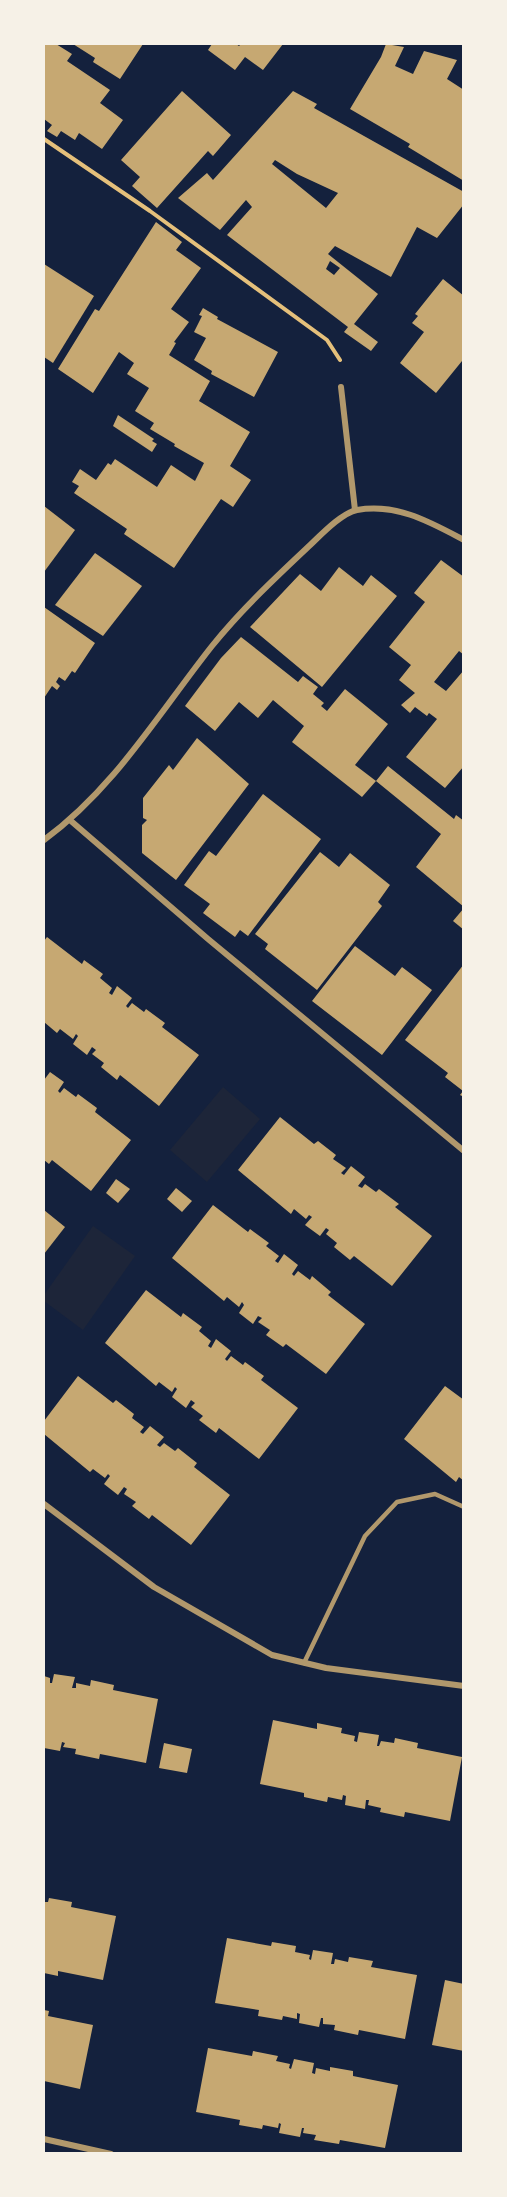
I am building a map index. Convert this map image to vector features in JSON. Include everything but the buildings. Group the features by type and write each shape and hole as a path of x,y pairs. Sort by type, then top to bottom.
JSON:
{"street":[{"path":"340,387 355,510"},
{"path":"44,840 71,820 148,734 213,645 265,588 333,525 355,510 384,508 423,518 464,540"},
{"path":"71,820 208,939 464,1151"},
{"path":"44,1504 154,1587 272,1655 326,1668 464,1686"},
{"path":"44,2139 111,2154"}],"lane":[{"path":"304,1663 365,1536 397,1502 435,1494 464,1507"}],"path":[{"path":"44,139 150,211 327,340 346,367"}],"shaded area":[{"path":"223,1087 260,1119 207,1182 170,1150"},
{"path":"93,1226 135,1256 83,1330 44,1301 44,1295"}]}
